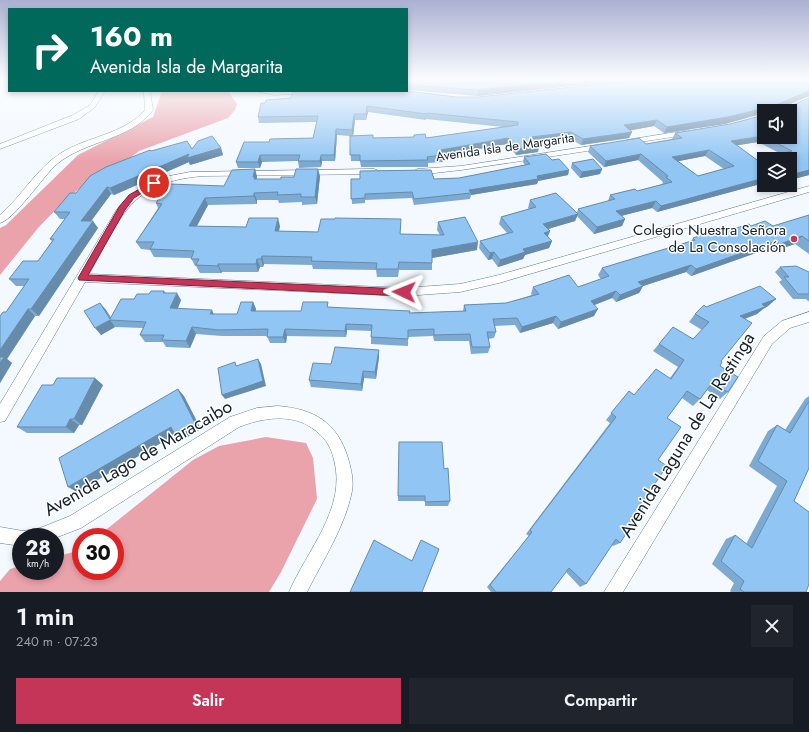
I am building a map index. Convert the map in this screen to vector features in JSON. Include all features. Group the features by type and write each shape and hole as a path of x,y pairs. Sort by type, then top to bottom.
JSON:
{"street":[{"path":"0,147 76,117 92,107"},
{"path":"0,220 13,210 38,178 56,161 76,149 116,132 141,119 149,110 149,107"},
{"name":"Avenida Isla de Margarita","path":"405,172 461,168 694,132"},
{"path":"0,416 122,209 132,197 145,187 164,179 181,175 202,173 382,172"},
{"path":"82,278 404,292 444,290 499,279 809,189"},
{"name":"Avenida Laguna de La Restinga","path":"613,592 768,340 776,330 785,324 809,317"},
{"name":"Avenida Lago de Maracaibo","path":"60,528 75,522 235,422 263,413 290,413 310,418 330,433 340,449 344,476 344,491 336,517 298,592"},
{"path":"0,535 12,538"}],"shaded area":[{"path":"157,107 236,107 228,118 139,151 118,167 85,184 64,201 38,228 0,275 0,228 6,225 78,155 153,117"},
{"path":"266,437 306,443 313,458 317,499 281,572 269,592 0,592 0,581 12,568 12,580 64,580 64,555 72,552 72,580 124,580 124,528 108,528 193,460 219,446"}],"building":[{"path":"260,107 367,107 366,114 354,114 352,130 336,129 334,155 321,155 320,161 298,161 300,155 260,155 258,162 236,162 244,142 269,142 270,139 313,138 318,116 258,117"},
{"path":"372,107 757,107 757,110 728,117 667,127 657,120 624,125 632,132 583,139 571,132 532,137 539,145 518,149 508,138 441,150 443,155 427,157 428,160 360,161 360,155 350,155 350,136 373,135 373,138 414,137 414,135 425,134 426,138 518,125 518,122"},
{"path":"797,107 809,107 809,170 797,173 797,152 788,152 792,151 778,144 797,144"},
{"path":"757,117 757,137 731,141 757,160 757,180 661,206 656,201 616,211 625,219 597,227 578,209 615,199 610,195 635,189 637,191 672,182 666,177 668,176 641,154 606,161 590,146 639,138 646,144 682,138 675,133 730,124","holes":["709,150 734,166 698,176 672,157"]},
{"path":"212,136 221,148 187,158 189,154 110,188 107,187 81,221 93,221 31,309 28,309 0,350 0,316 3,312 6,312 29,279 9,279 23,261 38,261 54,239 50,239 70,212 54,212 70,193 76,193 90,176 106,167 150,150 151,151 187,141 192,149 198,141"},
{"path":"546,154 552,160 559,159 569,170 537,176 538,179 469,190 471,193 414,199 412,192 365,194 365,198 351,199 351,179 360,179 360,171 431,170 434,179 459,178 530,164 524,157"},
{"path":"593,159 602,169 582,172 572,163"},
{"path":"255,169 254,179 281,179 281,177 294,177 296,169 318,169 315,197 301,197 301,194 277,195 278,192 254,193 254,196 205,198 189,226 246,227 249,218 278,218 275,231 318,232 321,219 401,219 400,234 444,235 438,222 465,217 478,242 432,250 432,263 399,262 398,269 376,269 377,263 311,261 312,257 262,256 261,259 257,259 256,264 218,264 218,266 196,265 199,259 191,259 194,251 150,249 154,242 136,242 162,204 156,203 169,184 224,186 232,170"},
{"path":"556,193 578,214 543,224 550,231 544,233 552,241 523,249 525,252 500,260 494,252 490,253 480,241 513,232 501,217 536,207 530,200"},
{"path":"809,215 809,241 802,236 780,244 776,241 696,269 691,265 638,282 643,286 620,295 616,291 591,301 598,309 561,322 556,316 522,327 517,318 493,319 496,332 487,332 490,347 472,347 470,334 434,335 434,329 408,330 408,339 371,337 372,325 346,324 345,331 285,329 283,337 267,337 268,329 218,330 192,327 186,341 162,340 164,335 140,335 146,322 110,320 95,328 84,311 100,303 110,319 121,299 134,299 137,294 149,294 151,291 164,291 163,293 177,293 170,308 212,310 210,314 237,314 241,302 253,302 251,311 301,311 303,302 328,302 327,307 410,311 409,313 466,311 464,305 506,303 539,294 533,287 569,275 578,287 609,276 602,268 695,240 693,238 715,231 718,234 749,224 751,226 765,221 773,226"},
{"path":"796,266 809,272 809,294 798,294 784,277 789,277 780,267"},
{"path":"760,286 776,299 762,304 765,307 740,316 752,323 721,361 720,366 738,377 728,392 712,383 700,399 687,391 667,418 681,427 658,460 667,466 641,504 644,507 620,543 616,539 586,584 569,568 551,592 496,592 490,585 532,532 530,530 616,417 611,413 629,391 634,395 656,369 671,379 684,360 659,344 673,327 693,339 709,322 695,314 704,305 706,307"},
{"path":"335,347 379,350 375,372 363,371 361,384 309,380 313,363 331,364"},
{"path":"0,357 4,357 0,363"},
{"path":"258,359 263,381 222,395 218,368 235,362 236,366"},
{"path":"57,378 95,378 74,419 70,419 66,427 17,427 42,385 53,385"},
{"path":"178,389 195,423 175,435 171,427 68,487 59,458"},
{"path":"809,401 809,468 794,501 809,512 809,584 806,592 744,592 740,589 744,581 721,561 735,535 752,548 787,481 758,461 777,425 790,433"},
{"path":"399,442 442,442 444,469 448,468 450,501 425,502 425,496 398,496"},
{"path":"374,540 412,561 421,540 439,549 422,592 350,592"}],"place":[{"name":"Colegio Nuestra Señora de La Consolación","path":"794,239"}],"route":[{"path":"154,183 145,187 132,197 122,209 82,278 404,292"}]}
